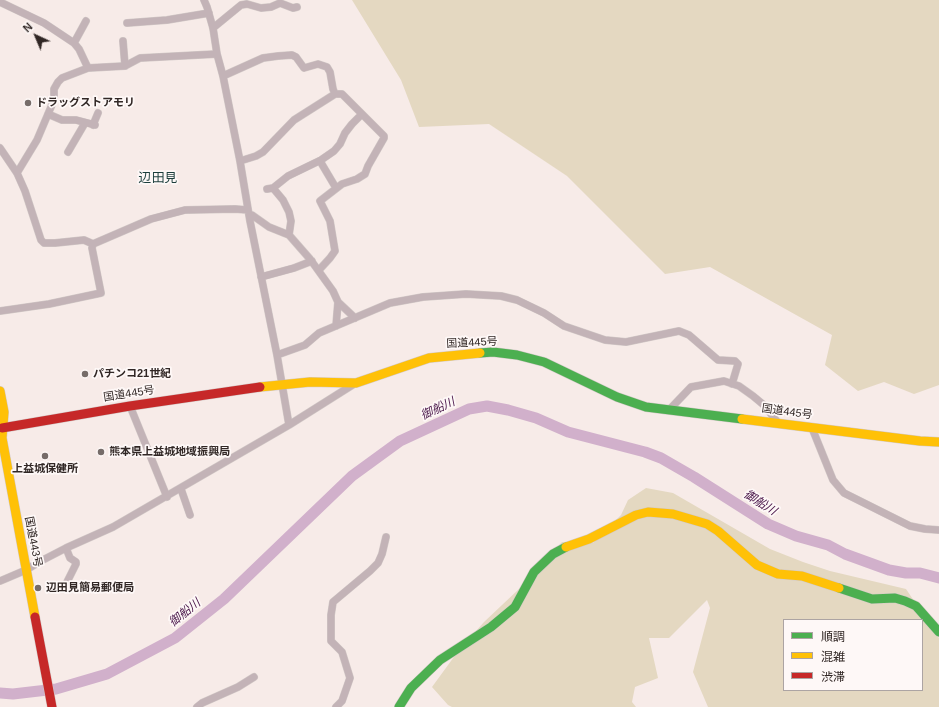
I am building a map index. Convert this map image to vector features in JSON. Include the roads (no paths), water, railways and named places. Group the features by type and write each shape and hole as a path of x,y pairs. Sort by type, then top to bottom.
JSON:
{"main road":[{"name":"国道445号","path":"1,426 282,384 310,382 356,383 429,358 494,352 518,355 544,362 617,397 646,407 920,442 939,442"},
{"name":"国道443号","path":"0,391 4,412 1,426 14,509 52,707"},
{"path":"399,707 411,688 421,676 436,664 491,627 515,607 534,572 552,554 589,539 631,517 648,512 673,514 707,524 718,531 757,564 778,574 802,576 872,599 896,598 906,601 916,606 939,632"}],"street":[{"path":"204,0 213,28 217,54 223,76 240,161 248,213 277,355 289,425"},
{"path":"0,2 44,22 74,43 79,49 88,68"},
{"path":"213,28 241,5 247,4 261,8 271,7 280,3 293,8 297,7"},
{"path":"127,23 167,20 209,14"},
{"path":"74,43 86,21"},
{"path":"123,41 125,66"},
{"path":"17,173 37,140 54,99 54,89 62,78 69,74 88,68 125,66 140,58 217,54"},
{"path":"223,76 263,58 292,55 296,57 304,68 318,64 327,67 330,72 335,94"},
{"path":"240,161 263,152 294,120 335,94 342,94 384,136 365,174 357,179 342,184 320,202 330,221 335,251 319,270"},
{"path":"68,152 98,113"},
{"path":"48,114 62,120 76,120 91,124"},
{"path":"289,235 291,221 289,212 283,200 270,188 288,176 320,161 340,144 352,124 362,114"},
{"path":"0,148 17,173 25,191 42,242 47,244 84,240 93,244 151,220 185,210 235,209 248,213 269,226 289,235 319,270 333,290 338,302 355,318"},
{"path":"320,161 336,188"},
{"path":"0,311 49,304 101,293 92,248 93,244"},
{"path":"261,277 294,268 312,261"},
{"path":"277,355 305,345 319,333 390,303 423,297 466,294 501,296 517,300 544,313 564,326 604,340 626,342 679,331 689,335 718,360 735,361 738,364 732,384"},
{"path":"336,326 338,302"},
{"path":"668,410 691,387 724,381 739,386 753,396 764,406 778,423"},
{"path":"1,578 26,570 66,548 113,527 181,489 289,425 356,383"},
{"path":"130,406 167,497"},
{"path":"812,428 833,480 844,493 910,526 939,530"},
{"path":"181,489 190,515"},
{"path":"336,707 342,701 350,678 342,652 330,641 333,602 370,571 378,562 382,554 386,537"},
{"path":"66,548 70,558 76,562 67,582"},
{"path":"197,707 202,703 238,687 254,677"}],"waterway":[{"name":"御船川","path":"0,693 13,694 56,689 107,674 175,638 224,599 352,476 400,441 469,409 487,406 536,418 568,432 645,452 661,458 768,524 796,536 828,545 845,554 889,570 906,573 920,573 939,578"}],"place":[{"name":"ドラッグストアモリ","path":"28,103"},
{"name":"パチンコ21世紀","path":"85,374"},
{"name":"熊本県上益城地域振興局","path":"101,452"},
{"name":"上益城保健所","path":"45,456"},
{"name":"辺田見簡易郵便局","path":"38,588"}],"district":[{"name":"辺田見","path":"158,178"}]}
